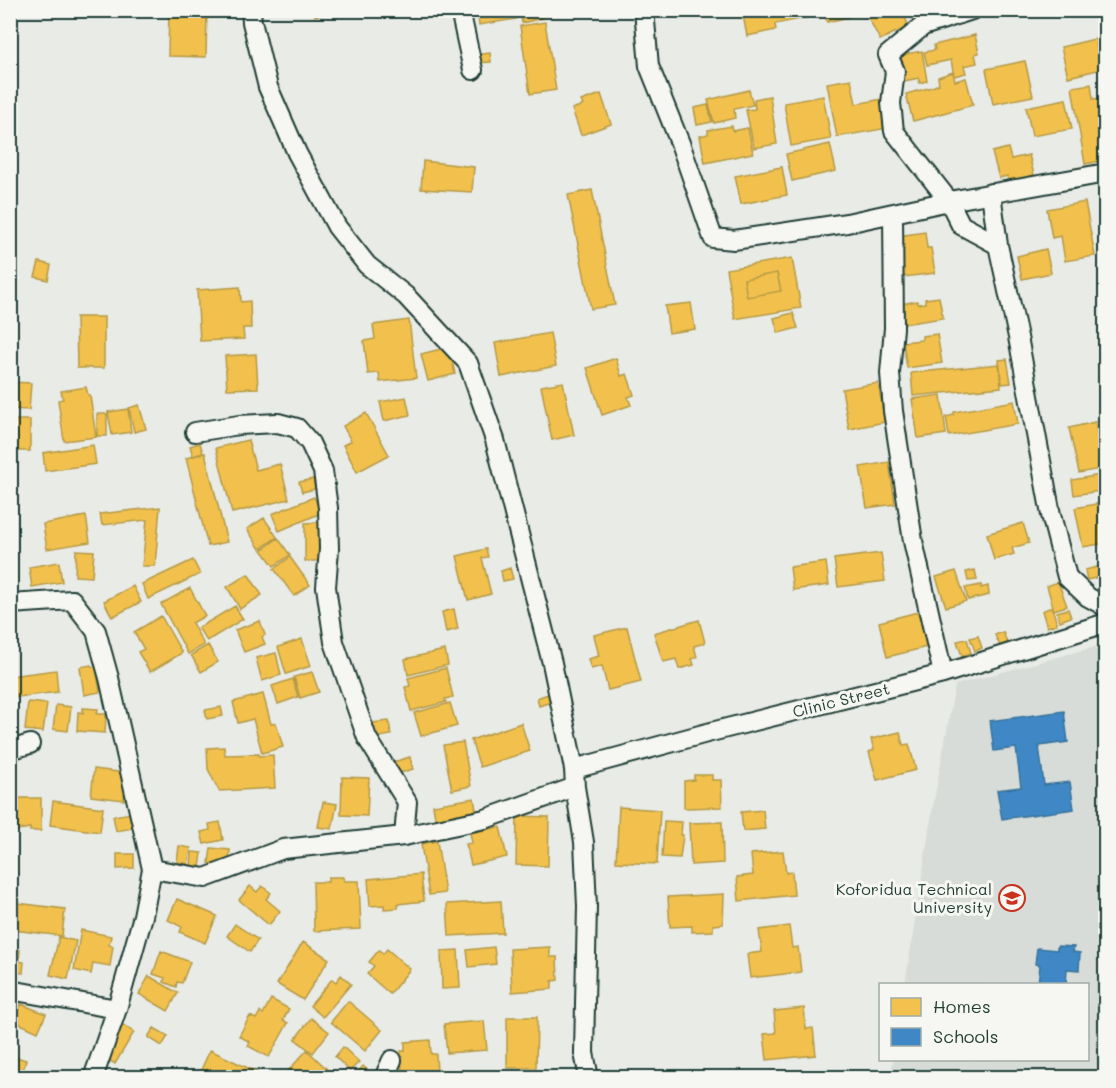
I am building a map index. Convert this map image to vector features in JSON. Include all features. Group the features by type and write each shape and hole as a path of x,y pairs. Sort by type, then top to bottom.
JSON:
{"street":[{"path":"250,10 268,87 297,153 337,227 367,265 406,296 468,363 495,440 552,663 584,843 587,906 584,1053 590,1077"},
{"path":"460,10 473,70"},
{"path":"644,10 648,66 680,143 713,238 734,240 892,214 949,201 1106,173"},
{"path":"972,10 923,26 888,55 895,71 891,103 894,131 949,201 961,225 998,245"},
{"path":"991,193 998,245 1018,337 1051,515 1067,577 1088,597 1106,607"},
{"path":"892,214 894,328 890,373 893,411 913,541 943,674"},
{"path":"195,432 239,425 278,423 297,428 310,443 323,471 328,508 329,549 326,587 334,642 368,738 407,802 404,836"},
{"path":"10,604 72,600 96,631 109,678 152,869 143,916 117,1009 93,1077"},
{"name":"Clinic Street","path":"152,869 205,878 283,849 404,836 486,819 574,778 707,733 943,674 1106,623"},
{"path":"10,750 30,744"},
{"path":"10,990 117,1009"},
{"path":"576,1077 584,1053"},
{"path":"384,1077 392,1060"}],"shaded area":[{"name":"Koforidua Technical University","path":"1105,644 1105,1077 890,1078 893,1061 1089,1061 1089,983 905,983 955,685"}],"building: Homes":[{"path":"169,10 207,10 206,57 168,56"},
{"path":"314,10 347,10 347,11 315,16"},
{"path":"360,10 379,10 379,13 360,15"},
{"path":"477,10 514,10 516,19 479,25"},
{"path":"520,10 541,10 543,18 522,23"},
{"path":"742,10 820,10 821,15 775,24 776,30 747,36"},
{"path":"824,10 848,10 849,17 827,22"},
{"path":"881,10 901,10 909,26 880,40 868,17"},
{"path":"913,10 938,10 940,14 922,21"},
{"path":"545,22 556,90 530,94 520,26"},
{"path":"975,35 979,53 975,54 977,63 964,66 966,73 954,76 951,60 927,65 924,52 935,50 934,45"},
{"path":"1095,39 1102,69 1068,77 1061,47"},
{"path":"922,51 927,81 919,83 919,78 904,81 899,55"},
{"path":"490,53 491,62 475,63 474,55"},
{"path":"1025,61 1033,96 993,104 986,69"},
{"path":"953,72 955,81 966,78 973,105 913,121 906,94 939,84 938,77"},
{"path":"851,79 856,104 883,99 888,128 837,137 827,83"},
{"path":"1091,84 1093,99 1103,98 1106,113 1106,160 1085,164 1072,87"},
{"path":"749,90 753,105 734,109 735,118 714,123 708,100"},
{"path":"601,94 611,124 581,135 572,109 583,105 581,101"},
{"path":"770,96 777,144 754,148 746,110 755,109 754,99"},
{"path":"823,96 831,139 791,146 784,103"},
{"path":"1066,99 1072,129 1032,136 1026,107"},
{"path":"708,105 712,122 697,125 694,108"},
{"path":"732,126 733,131 748,128 753,153 705,163 700,136 708,134 708,130"},
{"path":"830,144 836,171 792,181 786,154"},
{"path":"1008,148 1011,159 1029,155 1034,175 1008,181 1007,176 999,178 992,152"},
{"path":"423,161 474,167 472,192 421,189"},
{"path":"782,167 787,195 741,204 735,176"},
{"path":"592,190 615,305 591,309 568,195"},
{"path":"1085,202 1095,256 1065,261 1061,236 1052,238 1047,209"},
{"path":"925,232 927,248 931,248 935,273 904,277 898,236"},
{"path":"1046,249 1051,273 1022,279 1017,256"},
{"path":"792,258 801,308 735,319 726,269","holes":["777,273 781,291 747,297 744,279"]},
{"path":"39,262 51,265 48,280 35,277"},
{"path":"777,273 781,291 747,297 744,279"},
{"path":"240,287 241,302 250,301 251,328 243,328 244,339 200,341 197,290"},
{"path":"939,297 943,318 904,324 900,304 917,301 918,304 925,303 925,299"},
{"path":"691,303 695,329 669,333 665,306"},
{"path":"793,313 798,328 778,333 774,318"},
{"path":"76,317 104,317 104,368 77,368"},
{"path":"409,320 416,378 380,382 379,373 368,374 364,341 375,339 373,325"},
{"path":"550,333 556,366 501,377 495,343"},
{"path":"937,334 942,363 907,368 903,342 922,340 922,336"},
{"path":"449,347 455,374 428,381 421,354"},
{"path":"256,354 258,388 227,389 225,356"},
{"path":"616,358 621,376 627,374 634,395 628,397 631,405 602,415 587,368"},
{"path":"1007,359 1011,383 1002,384 999,360"},
{"path":"999,364 1001,387 913,396 911,373"},
{"path":"10,382 31,383 29,410 10,409"},
{"path":"563,382 574,435 552,440 541,386"},
{"path":"878,383 885,422 849,429 842,389"},
{"path":"86,387 90,395 96,437 64,441 58,400 63,399 61,391"},
{"path":"941,395 946,434 918,438 912,399"},
{"path":"406,397 410,415 384,421 380,402"},
{"path":"1014,401 1018,424 949,436 946,417 954,415 954,412"},
{"path":"139,405 146,429 134,432 129,408"},
{"path":"128,409 131,432 112,435 108,412"},
{"path":"366,413 389,455 357,472 343,445 351,441 343,426"},
{"path":"97,414 107,414 107,436 97,436"},
{"path":"13,420 30,420 30,451 11,451 10,430 13,430"},
{"path":"1095,422 1105,468 1079,473 1069,428"},
{"path":"248,440 256,470 280,464 289,499 232,513 216,448"},
{"path":"200,443 203,453 193,456 190,446"},
{"path":"93,445 96,464 45,471 43,453"},
{"path":"205,453 227,542 208,546 186,458"},
{"path":"889,462 895,504 867,508 860,467"},
{"path":"1106,474 1106,490 1074,495 1072,480"},
{"path":"313,479 315,489 302,492 299,482"},
{"path":"314,497 321,513 279,531 272,514"},
{"path":"1106,502 1106,543 1083,547 1075,508"},
{"path":"160,507 155,566 142,566 147,520 102,525 100,514"},
{"path":"86,516 90,542 47,549 43,524"},
{"path":"264,518 277,537 260,549 247,529"},
{"path":"322,522 322,561 305,561 305,523"},
{"path":"1023,523 1029,543 1012,548 1014,554 994,560 987,534"},
{"path":"278,538 290,555 274,566 262,550"},
{"path":"486,549 488,557 482,558 491,594 468,600 457,556"},
{"path":"76,550 94,551 92,577 75,576"},
{"path":"881,553 885,581 838,587 834,559"},
{"path":"290,557 310,585 294,596 274,569"},
{"path":"193,560 200,574 148,599 142,584"},
{"path":"59,562 62,582 32,587 29,567"},
{"path":"826,562 829,585 793,590 790,567"},
{"path":"1101,566 1103,576 1087,580 1085,570"},
{"path":"510,568 513,579 503,581 501,571"},
{"path":"975,570 977,580 968,581 966,572"},
{"path":"956,571 966,601 946,607 936,577"},
{"path":"248,574 262,595 240,609 227,587"},
{"path":"1058,582 1067,606 1054,610 1047,586"},
{"path":"981,585 981,588 988,586 989,595 968,600 965,588"},
{"path":"133,586 141,602 112,617 104,601"},
{"path":"190,588 205,616 192,623 204,645 188,654 161,604"},
{"path":"235,606 243,619 207,641 198,628"},
{"path":"1052,607 1057,624 1047,627 1042,611"},
{"path":"454,609 458,629 446,632 442,612"},
{"path":"1068,609 1071,617 1060,621 1057,612"},
{"path":"918,612 927,647 887,657 879,622"},
{"path":"161,616 182,653 150,672 138,652 144,649 134,632"},
{"path":"699,620 705,643 694,646 697,657 692,659 694,665 679,669 676,659 663,662 654,633"},
{"path":"260,621 265,635 262,637 265,644 244,652 235,630"},
{"path":"627,627 641,682 608,690 602,666 591,669 588,659 599,656 594,635"},
{"path":"1003,632 1008,645 1001,648 995,635"},
{"path":"978,636 982,648 975,651 970,638"},
{"path":"302,639 311,666 286,674 278,647"},
{"path":"967,639 971,653 962,656 957,641"},
{"path":"208,645 218,662 201,672 191,655"},
{"path":"445,650 448,665 408,675 405,659"},
{"path":"276,653 281,675 262,681 256,658"},
{"path":"91,665 96,667 100,692 84,695 80,667"},
{"path":"446,668 453,697 445,699 446,702 411,711 405,687 410,686 408,678"},
{"path":"56,670 58,692 10,698 10,676"},
{"path":"312,672 319,692 300,698 294,677"},
{"path":"293,679 298,697 278,704 272,686"},
{"path":"263,694 271,724 276,723 283,747 262,753 253,719 238,723 233,702"},
{"path":"548,694 551,702 539,706 537,698"},
{"path":"28,702 47,704 43,732 25,730"},
{"path":"450,703 457,726 421,736 414,713"},
{"path":"56,705 71,707 68,731 53,729"},
{"path":"221,707 223,716 207,719 205,710"},
{"path":"83,708 98,709 97,714 106,714 105,733 77,731 78,712 83,713"},
{"path":"389,721 391,735 375,738 372,723"},
{"path":"521,723 530,751 480,767 471,740"},
{"path":"900,732 903,745 909,744 916,770 877,780 869,752 874,750 871,739"},
{"path":"463,742 471,786 452,790 443,745"},
{"path":"224,747 225,755 273,755 275,788 219,791 208,769 207,748"},
{"path":"410,757 413,769 397,774 393,762"},
{"path":"94,769 126,773 124,800 91,796"},
{"path":"694,775 712,775 712,780 721,780 722,807 684,808 684,781 694,780"},
{"path":"342,777 369,778 367,816 341,815"},
{"path":"11,798 41,798 41,831 30,831 30,828 12,831"},
{"path":"474,798 477,816 436,823 433,805"},
{"path":"53,801 103,808 100,832 50,825"},
{"path":"323,802 337,804 332,829 318,827"},
{"path":"619,807 660,810 657,864 616,862"},
{"path":"763,810 765,829 743,831 741,812"},
{"path":"132,813 134,828 116,831 113,816"},
{"path":"517,816 549,817 548,866 516,865"},
{"path":"664,821 682,822 680,858 662,857"},
{"path":"220,822 223,840 204,844 201,832 210,830 209,824"},
{"path":"722,822 723,863 691,865 689,823"},
{"path":"500,827 507,857 471,865 466,844 472,843 470,833"},
{"path":"437,841 445,893 429,895 421,844"},
{"path":"179,846 191,848 188,864 177,862"},
{"path":"211,848 230,850 229,865 209,863"},
{"path":"783,851 786,873 792,872 794,895 739,901 737,877 753,875 751,854"},
{"path":"192,852 202,853 200,868 191,867"},
{"path":"117,854 134,854 134,868 117,869"},
{"path":"421,874 424,901 398,904 398,908 384,909 384,905 370,906 368,879"},
{"path":"328,877 343,877 344,881 359,881 361,929 314,931 313,882 328,882"},
{"path":"250,886 257,892 262,886 271,893 266,899 280,911 269,925 239,900"},
{"path":"724,894 723,924 713,925 713,931 692,932 692,926 670,927 668,897"},
{"path":"177,899 217,916 205,943 180,932 182,927 168,920"},
{"path":"501,901 503,933 449,936 447,904"},
{"path":"17,903 65,909 62,936 14,930"},
{"path":"235,924 258,940 250,952 227,936"},
{"path":"789,926 792,948 798,947 801,972 750,978 747,954 762,952 759,930"},
{"path":"81,930 111,936 109,945 113,946 110,966 93,963 91,974 74,970"},
{"path":"59,937 76,941 68,979 50,975"},
{"path":"303,942 329,959 303,1000 277,984"},
{"path":"494,947 496,964 469,967 467,950"},
{"path":"550,947 550,957 557,957 558,980 552,981 552,989 512,992 510,949"},
{"path":"10,949 20,950 19,961 24,962 23,973 10,972"},
{"path":"387,949 410,969 390,994 367,974 374,966 369,962 379,950 383,954"},
{"path":"458,950 460,988 442,989 441,951"},
{"path":"161,951 190,962 182,983 177,982 176,987 164,982 165,978 153,974"},
{"path":"341,975 351,984 323,1017 310,1006 332,979 336,982"},
{"path":"149,976 178,993 168,1011 139,994"},
{"path":"271,999 289,1009 283,1020 288,1023 269,1057 248,1046 250,1042 239,1036 250,1016 256,1019 260,1012 263,1014"},
{"path":"348,1001 382,1030 365,1051 331,1022"},
{"path":"21,1004 46,1014 38,1032 14,1021"},
{"path":"804,1008 806,1029 813,1028 816,1055 767,1060 764,1034 776,1033 774,1011"},
{"path":"507,1017 537,1017 536,1068 507,1068"},
{"path":"311,1018 329,1032 313,1053 295,1039"},
{"path":"484,1021 487,1050 447,1053 444,1024"},
{"path":"123,1025 134,1032 115,1064 104,1057"},
{"path":"154,1028 168,1036 162,1046 148,1037"},
{"path":"430,1040 431,1054 436,1054 437,1074 431,1074 432,1078 402,1078 401,1051 405,1051 405,1042"},
{"path":"343,1047 359,1062 350,1071 335,1057"},
{"path":"210,1050 269,1078 216,1078 201,1070"},
{"path":"307,1050 327,1069 319,1078 293,1078 287,1072"},
{"path":"10,1055 26,1060 21,1078 10,1076"},
{"path":"363,1066 377,1078 353,1078"}],"building: Schools":[{"path":"1064,711 1068,742 1039,746 1044,785 1070,782 1074,809 1002,819 997,790 1021,787 1016,748 994,751 990,721"},
{"path":"1057,946 1074,947 1073,952 1080,953 1079,970 1067,969 1066,983 1038,983 1040,965 1035,964 1037,948 1057,950"}],"place":[{"name":"Koforidua Technical University","path":"1012,898"}]}
